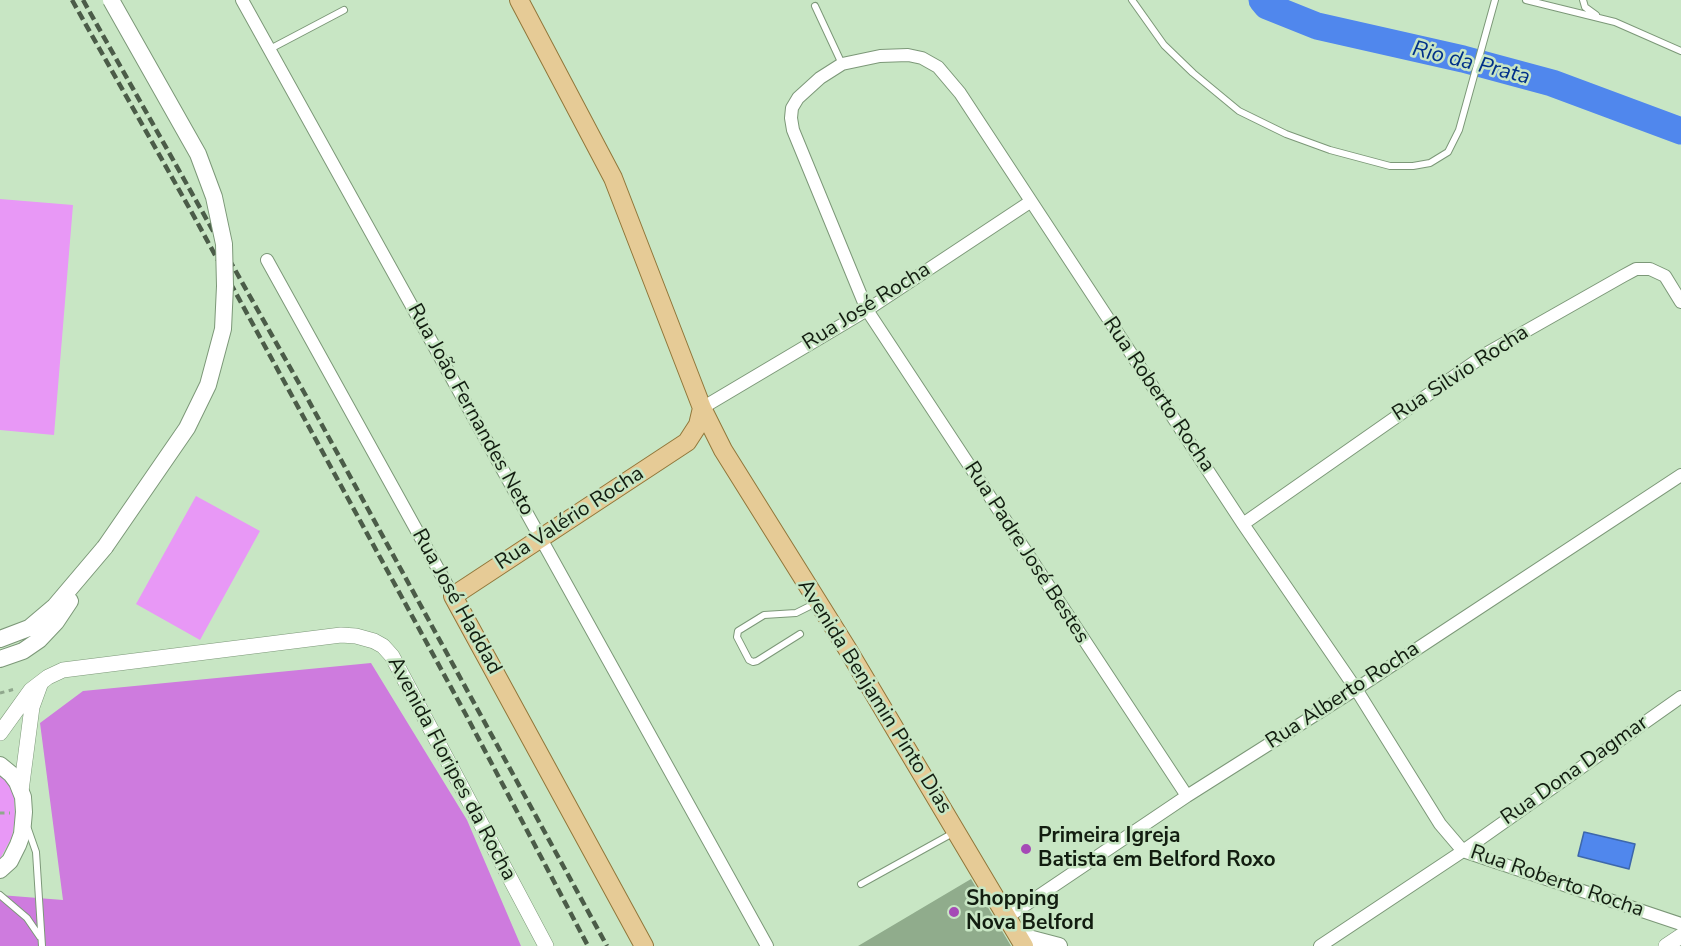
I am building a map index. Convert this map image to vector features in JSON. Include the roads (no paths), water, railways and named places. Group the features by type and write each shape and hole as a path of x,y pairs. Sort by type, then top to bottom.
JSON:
{"main road":[{"path":"0,639 14,635 37,622 55,606 105,547 187,428 208,385 223,329 224,244 214,197 198,154 111,0"},
{"name":"Avenida Benjamin Pinto Dias","path":"519,0 613,178 702,408 723,450 848,650 1020,940"},
{"path":"687,442 698,425 702,408"},
{"path":"687,442 704,442 723,450"},
{"name":"Rua Valério Rocha","path":"453,596 687,442"},
{"path":"0,659 23,651 47,633 76,592 88,568"},
{"name":"Rua José Haddad","path":"453,596 644,946"},
{"path":"0,765 11,774 21,791 24,806 22,834 15,853 0,870"},
{"path":"1020,940 1059,946"}],"street":[{"name":"Rua João Fernandes Neto","path":"242,0 767,946"},
{"name":"Rua Roberto Rocha","path":"867,310 793,130 792,108 798,98 820,78 842,64 880,56 908,55 922,58 938,67 960,93 1243,524 1356,689 1440,824 1463,851 1681,924"},
{"name":"Rua José Rocha","path":"702,408 867,310 1030,202"},
{"name":"Rua José Haddad","path":"267,260 453,596"},
{"name":"Rua Silvio Rocha","path":"1243,524 1489,352 1636,269 1650,269 1665,276 1681,302"},
{"name":"Rua Padre José Bestes","path":"867,310 1187,796"},
{"name":"Rua Alberto Rocha","path":"1006,918 1187,796 1356,689 1681,475"},
{"name":"Avenida Floripes da Rocha","path":"0,733 23,699 43,681 63,670 341,635 374,641 383,646 392,656 546,946"},
{"path":"21,791 32,707 43,681"},
{"name":"Rua Dona Dagmar","path":"1320,946 1463,851 1681,697"},
{"path":"1666,946 1681,936"}],"lane":[{"path":"1132,0 1164,45 1193,73 1239,111 1286,134 1330,150 1390,166 1431,164 1448,152 1459,130 1495,0"},
{"path":"1526,0 1615,22 1681,51"},
{"path":"1583,0 1586,7 1599,18"},
{"path":"815,6 842,64"},
{"path":"269,49 344,10"},
{"path":"800,634 753,662 749,660 737,637 738,631 764,615 796,613 816,602"},
{"path":"24,820 36,852 42,943"},
{"path":"861,885 956,831"},
{"path":"0,895 27,918 42,943"}],"water":[{"path":"1584,832 1635,844 1629,869 1578,856"}],"waterway":[{"name":"Rio da Prata","path":"1262,0 1267,6 1317,26 1463,59 1552,83 1681,131"}],"railway":[{"path":"72,0 196,220 465,713 588,946"},
{"path":"83,0 305,394 607,946"}],"place":[{"name":"Primeira Igreja Batista em Belford Roxo","path":"1026,849"},
{"name":"Shopping Nova Belford","path":"954,912"}]}
